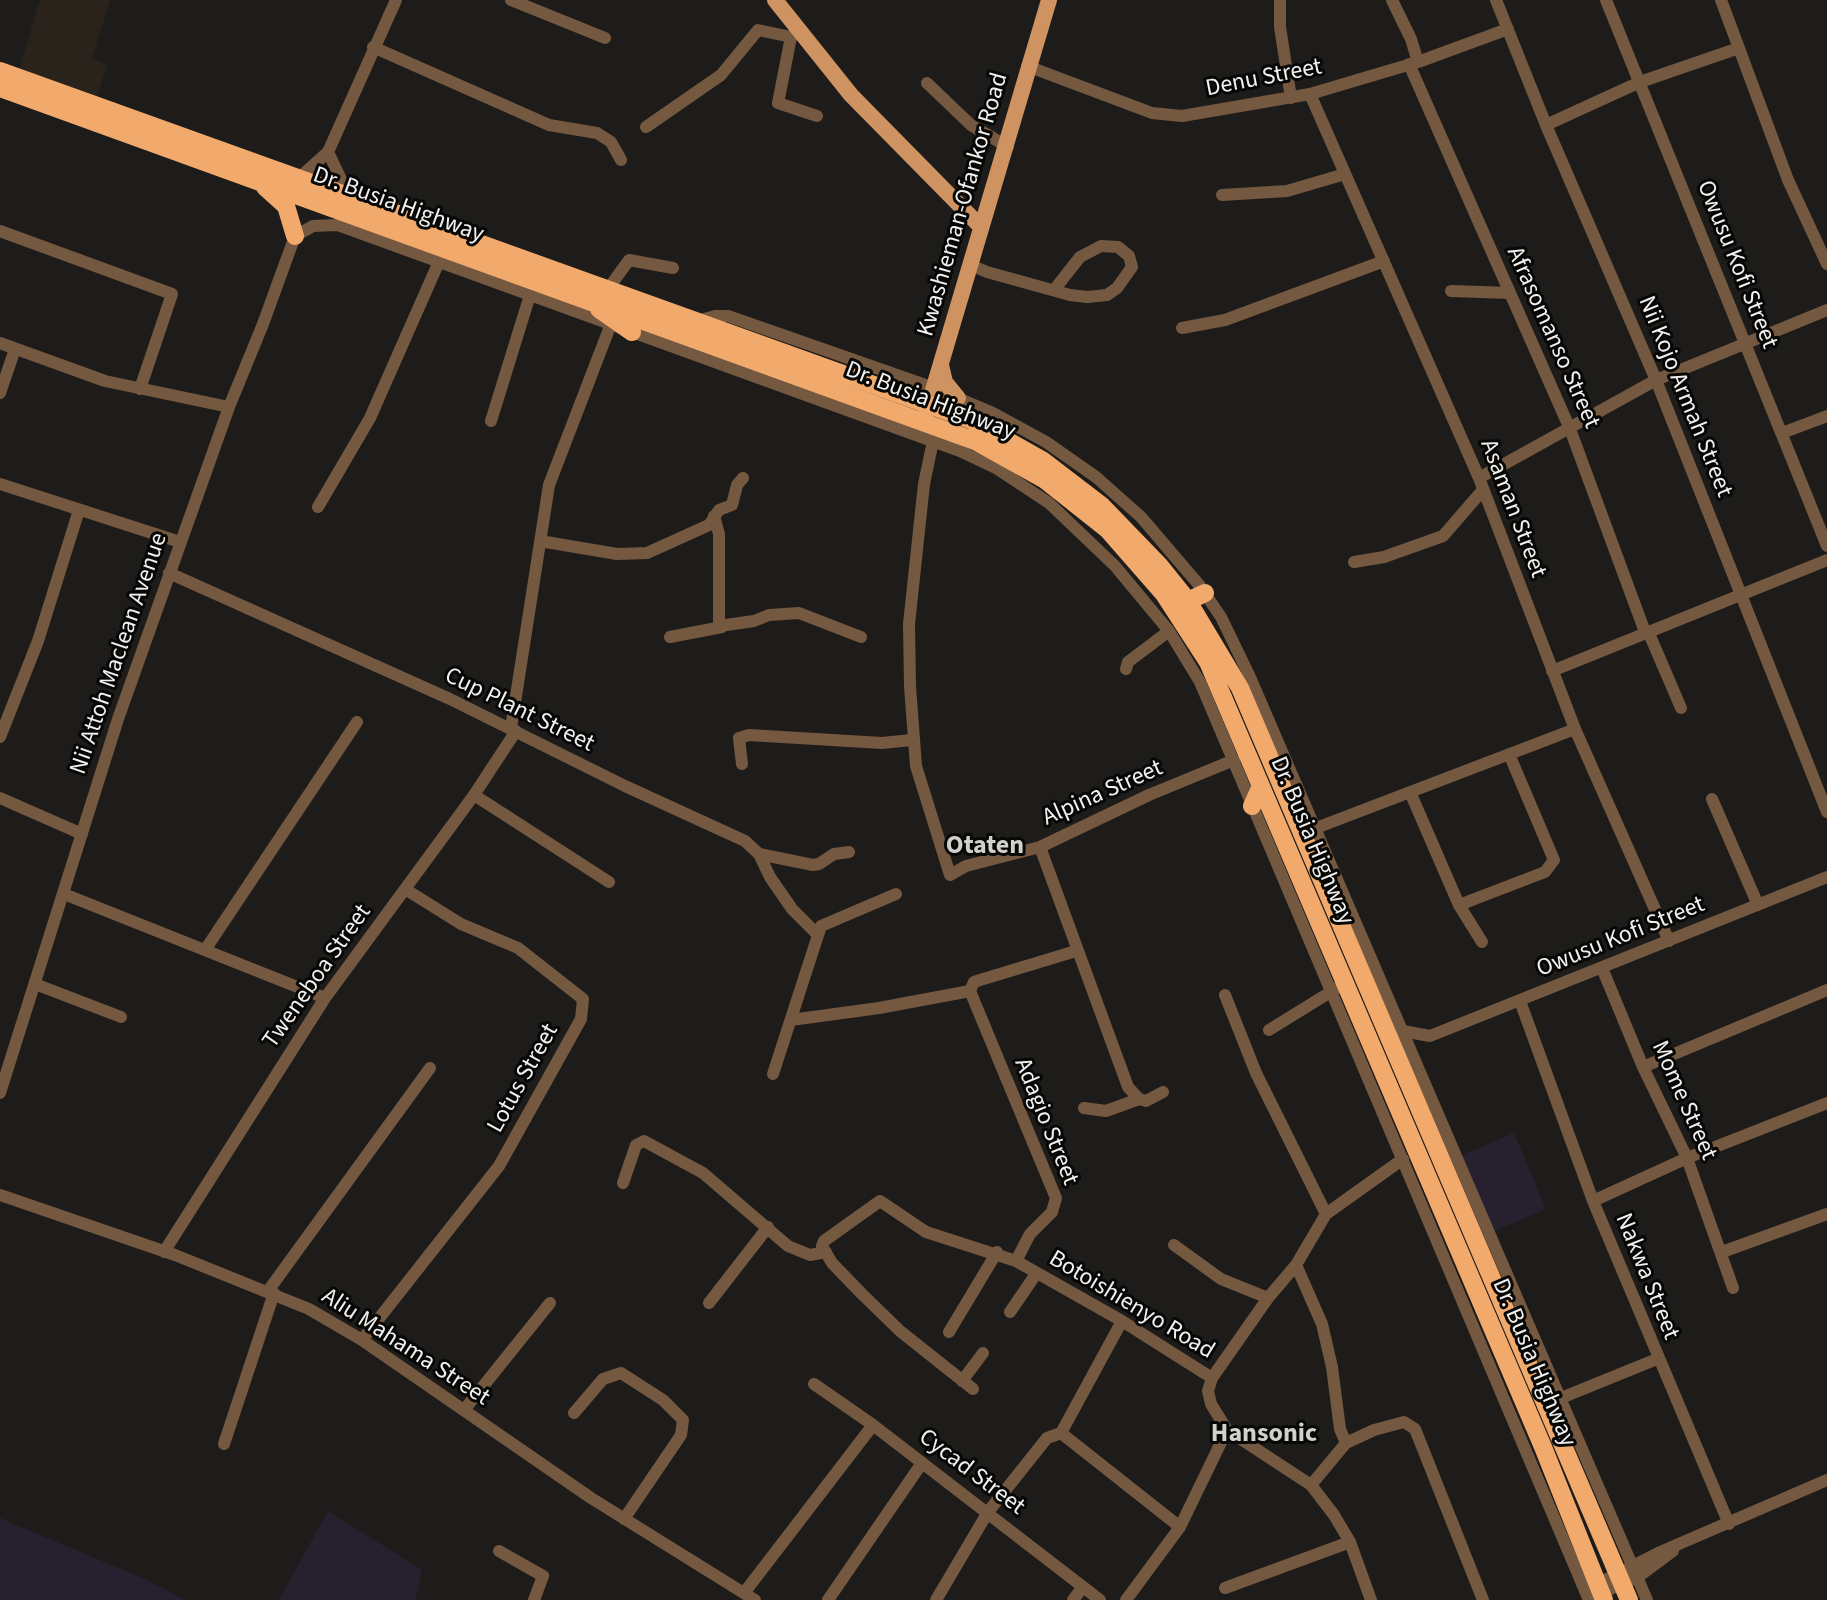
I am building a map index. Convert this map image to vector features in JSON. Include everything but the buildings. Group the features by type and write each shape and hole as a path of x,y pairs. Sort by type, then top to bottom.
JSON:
{"highway":[{"name":"Dr. Busia Highway","path":"0,71 697,321 931,396 1017,444 1060,472 1102,506 1160,565 1188,601 1240,688 1490,1273 1614,1585"},
{"name":"Dr. Busia Highway","path":"0,88 257,180 604,313 760,364 975,441 1024,466 1068,496 1126,548 1164,594 1208,662 1261,786 1338,987 1390,1090 1542,1447 1614,1585"},
{"path":"257,180 286,206 295,236"},
{"path":"604,313 632,332"},
{"path":"760,364 794,363 904,403 931,396"},
{"path":"924,423 933,416 942,417 1017,444"},
{"path":"1188,601 1205,593"},
{"path":"1252,806 1261,786"},
{"path":"1390,1090 1403,1093 1408,1088 1408,1081"},
{"path":"1471,1281 1476,1271 1490,1273"}],"main road":[{"path":"775,0 795,35 874,120 981,227"},
{"name":"Kwashieman-Ofankor Road","path":"924,423 1007,147 1027,66 1049,0"},
{"path":"941,365 945,382 958,398"}],"street":[{"path":"300,177 328,152 396,0"},
{"path":"511,0 605,38"},
{"path":"1280,0 1283,54 1291,98"},
{"name":"Afrasomanso Street","path":"1392,0 1411,39 1413,63 1570,429 1647,632 1681,708"},
{"name":"Nii Kojo Armah Street","path":"1496,0 1546,125 1656,380 1827,812"},
{"name":"Owusu Kofi Street","path":"1606,0 1827,546"},
{"path":"1721,0 1788,180 1827,264"},
{"name":"Denu Street","path":"1027,66 1152,113 1168,116 1310,94 1413,63 1508,29"},
{"path":"646,127 722,75 758,30 795,35 778,103 817,116"},
{"path":"373,47 549,125 597,133 611,142 621,160"},
{"path":"1546,125 1640,82 1739,48"},
{"path":"927,83 979,131 1007,147"},
{"name":"Asaman Street","path":"1310,94 1480,484 1575,729 1669,941"},
{"path":"328,152 348,194"},
{"path":"1222,195 1287,191 1345,174"},
{"path":"295,236 313,226 338,225 438,264 530,295 604,313 549,485 513,730"},
{"path":"0,231 172,294 140,389"},
{"name":"Nii Attoh Maclean Avenue","path":"0,1093 4,1066 35,984 169,573 295,236"},
{"path":"970,265 987,272 1054,290 1087,297 1107,295 1117,288 1132,267 1129,256 1118,247 1101,246 1080,257 1054,290"},
{"path":"608,289 629,260 673,268"},
{"path":"1182,328 1225,320 1384,261"},
{"path":"318,507 370,418 438,264"},
{"path":"1451,291 1510,293"},
{"path":"491,421 530,295"},
{"path":"1354,562 1384,557 1443,536 1480,484 1570,429 1656,380 1827,310"},
{"name":"Dr. Busia Highway","path":"632,332 933,441 996,468 1049,503 1115,566 1169,631 1200,682 1252,806 1338,987 1403,1159 1614,1585 1647,1600"},
{"path":"0,343 73,371 140,389 229,407"},
{"path":"0,393 15,349"},
{"name":"Dr. Busia Highway","path":"931,396 958,398 1046,442 1096,477 1141,517 1175,554 1205,593 1245,665 1561,1398 1614,1585"},
{"path":"1782,433 1827,416"},
{"path":"742,764 739,738 750,735 883,743 912,740 909,624 924,484 933,441"},
{"path":"540,541 617,554 647,553 709,525 719,510 732,505 737,485 743,478"},
{"path":"0,484 180,542"},
{"path":"0,737 38,641 79,510"},
{"path":"714,516 719,534 717,623 722,627"},
{"path":"1552,671 1827,560"},
{"name":"Cup Plant Street","path":"169,573 513,730 745,841 759,854 813,865 834,854 849,852"},
{"path":"670,637 769,615 799,613 861,636"},
{"path":"1126,669 1128,662 1169,631"},
{"path":"205,950 357,722"},
{"path":"1316,828 1575,729"},
{"name":"Tweneboa Street","path":"164,1252 325,998 474,795 513,730"},
{"name":"Alpina Street","path":"912,740 928,811 950,874 966,866 1041,848 1149,795 1234,760"},
{"path":"1459,905 1545,872 1554,860 1509,754"},
{"path":"1410,792 1459,905 1482,942"},
{"path":"474,795 609,882"},
{"path":"0,797 82,834"},
{"path":"1712,799 1758,905"},
{"path":"1041,848 1125,1081 1139,1099"},
{"path":"759,854 781,894 817,934"},
{"name":"Owusu Kofi Street","path":"1430,1036 1827,877"},
{"name":"Lotus Street","path":"362,1340 499,1166 581,1019 583,999 518,948 461,924 405,889"},
{"path":"64,894 325,998"},
{"path":"773,1074 817,934 828,921 896,894"},
{"path":"790,1020 880,1008 970,990 974,982 1076,951"},
{"name":"Mome Street","path":"1602,968 1643,1067 1687,1158 1723,1252 1733,1289"},
{"path":"35,984 121,1017"},
{"path":"1269,1030 1338,987"},
{"name":"Adagio Street","path":"970,990 1056,1198 1052,1212 1030,1234 1016,1261"},
{"path":"1643,1067 1827,990"},
{"path":"1225,995 1256,1073 1326,1214"},
{"path":"1520,1001 1593,1201"},
{"path":"1404,1031 1430,1036 1415,1058"},
{"path":"224,1444 271,1292 429,1068"},
{"path":"1084,1108 1106,1111 1139,1099 1157,1098 1164,1092"},
{"name":"Nakwa Street","path":"1728,1524 1686,1418 1657,1359 1593,1201 1687,1158 1827,1103"},
{"path":"623,1183 636,1145 644,1141 703,1173 802,1254 826,1252 832,1263 900,1331 973,1389"},
{"path":"1212,1378 1268,1298 1296,1265 1326,1214 1403,1159"},
{"name":"Aliu Mahama Street","path":"0,1195 271,1292 362,1340 624,1519 750,1597"},
{"name":"Botoishienyo Road","path":"826,1252 822,1246 831,1234 880,1201 926,1232 958,1244 997,1252 1016,1261 1122,1321 1212,1378 1208,1391 1211,1404 1227,1430 1311,1485 1350,1542 1371,1600"},
{"path":"1723,1252 1827,1214"},
{"path":"709,1303 768,1227"},
{"path":"1174,1245 1221,1279 1268,1298"},
{"path":"949,1332 997,1252"},
{"path":"1296,1265 1322,1324 1332,1367 1340,1429 1346,1443"},
{"path":"1010,1312 1036,1274"},
{"path":"464,1410 551,1303"},
{"path":"936,1600 988,1512 1047,1438 1061,1433 1122,1321"},
{"path":"962,1381 983,1353"},
{"path":"1561,1398 1657,1359"},
{"path":"574,1413 608,1374 621,1373 678,1412 683,1420 683,1429 624,1519"},
{"name":"Cycad Street","path":"814,1384 922,1462 1100,1600"},
{"path":"1311,1485 1346,1443 1374,1430 1404,1422 1415,1429 1483,1600"},
{"path":"750,1597 873,1425"},
{"path":"1126,1600 1180,1527 1227,1430"},
{"path":"1061,1433 1180,1527"},
{"path":"828,1600 922,1462"},
{"path":"1614,1585 1679,1547 1827,1480"},
{"path":"1225,1588 1350,1542"},
{"path":"499,1551 543,1576 534,1600"},
{"path":"1073,1600 1083,1587"}],"shaded area":[{"path":"40,0 110,0 92,58 107,65 96,100 19,70"},
{"path":"1514,1133 1546,1209 1494,1231 1462,1155"},
{"path":"328,1511 422,1570 415,1600 279,1600"},
{"path":"0,1518 149,1581 185,1600 0,1600"}],"district":[{"name":"Otaten","path":"985,847"},
{"name":"Hansonic","path":"1264,1435"}]}
